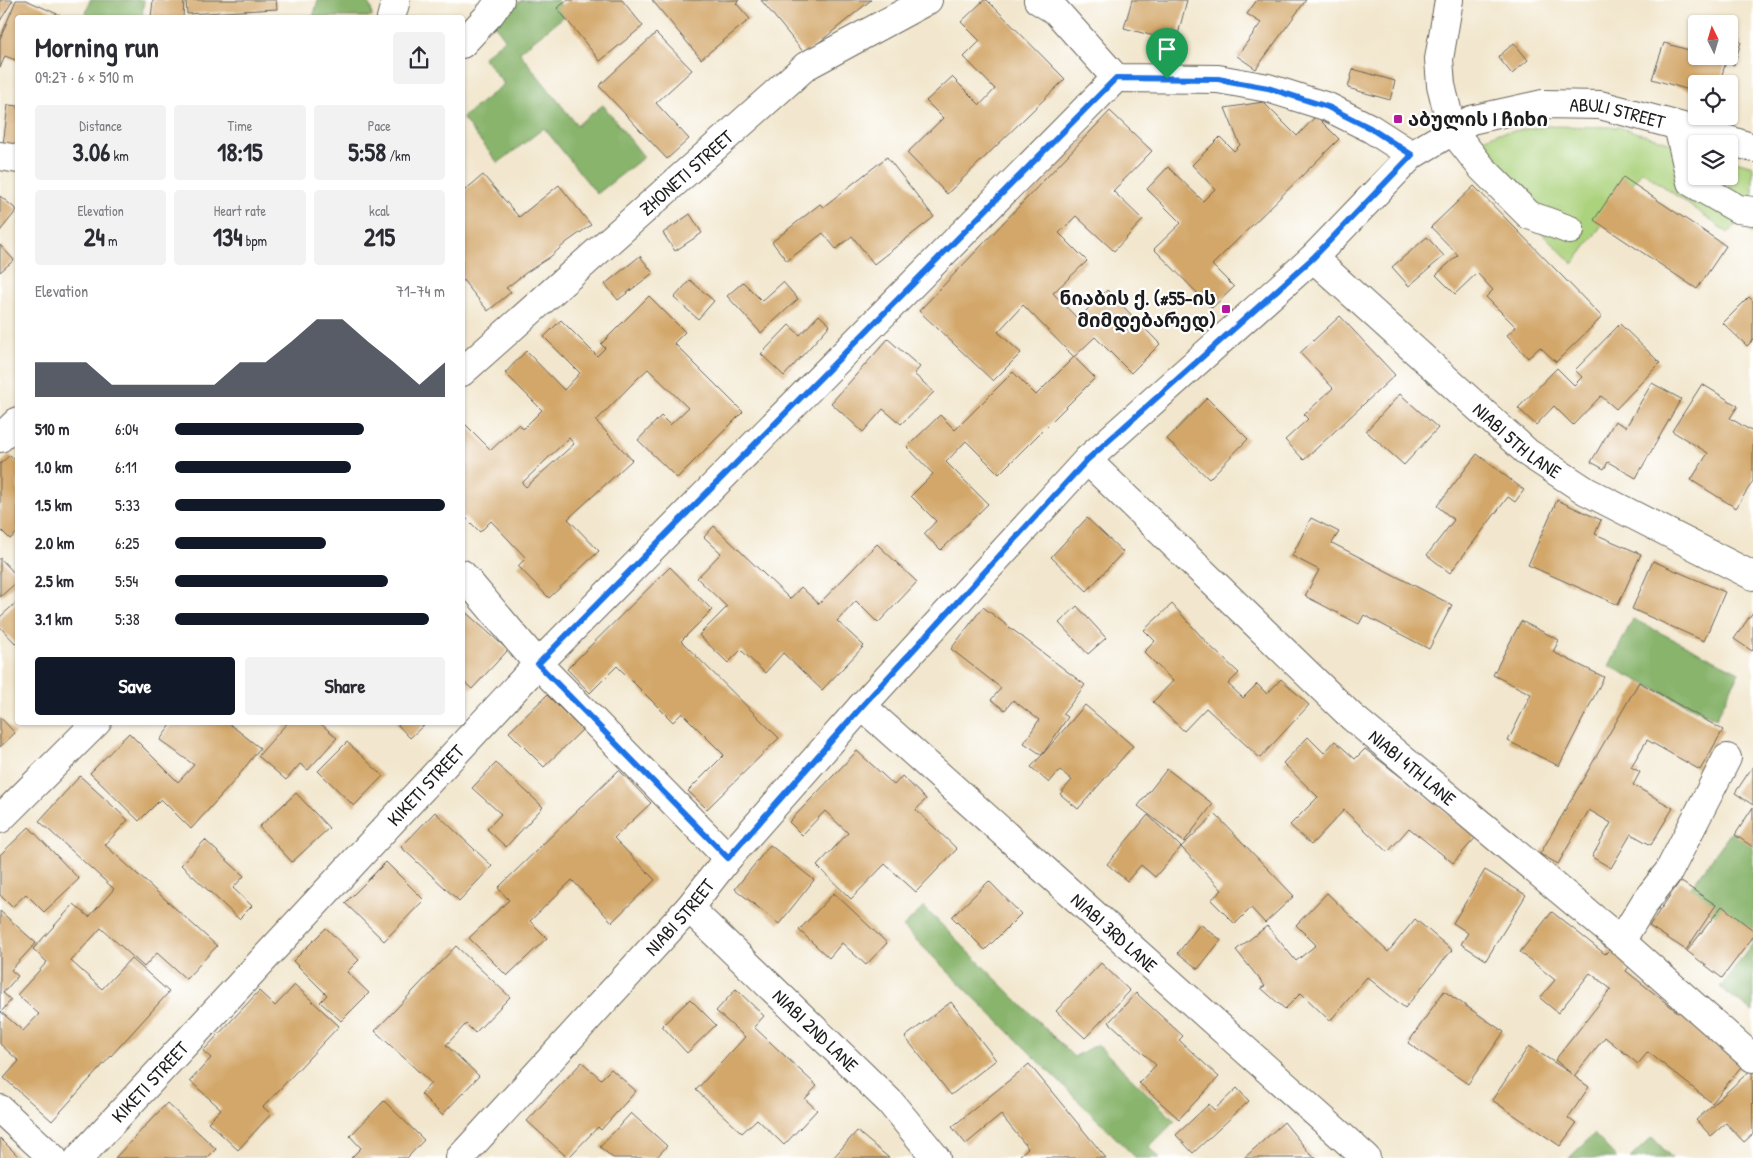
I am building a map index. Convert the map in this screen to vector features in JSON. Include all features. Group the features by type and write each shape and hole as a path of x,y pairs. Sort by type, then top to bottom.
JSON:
{"street":[{"path":"392,15 396,0"},
{"path":"465,41 491,13 500,0"},
{"name":"ZHONETI STREET","path":"465,369 806,66 928,0"},
{"path":"1038,0 1056,11 1116,78 1218,79 1268,88 1328,107 1370,128 1412,155"},
{"path":"1449,0 1439,59 1441,85 1452,130 1482,168 1529,215 1570,230"},
{"name":"KIKETI STREET","path":"79,1158 538,664 1116,78"},
{"name":"ABULI STREET","path":"1452,130 1471,120 1542,104 1600,105 1717,136 1753,148"},
{"path":"1678,126 1691,182 1738,209 1753,211"},
{"name":"NIABI STREET","path":"470,1155 689,908 728,858 862,706 1087,460 1313,258 1412,155 1452,130"},
{"path":"0,156 15,158"},
{"name":"NIABI 5TH LANE","path":"1313,258 1528,453 1586,491 1753,576"},
{"path":"0,438 15,424"},
{"name":"NIABI 4TH LANE","path":"1087,460 1352,717 1621,941 1753,1058"},
{"path":"465,578 538,664 728,858"},
{"name":"NIABI 3RD LANE","path":"862,706 1366,1158"},
{"path":"0,818 95,725"},
{"path":"1621,941 1645,902 1669,871 1727,758"},
{"name":"NIABI 2ND LANE","path":"689,908 890,1102 936,1158"},
{"path":"0,1109 53,1158"}],"green space":[{"path":"90,0 144,0 142,15 86,15"},
{"path":"318,0 366,0 371,8 372,15 314,15"},
{"path":"522,0 557,0 567,14 519,52 577,125 603,105 644,157 597,194 544,128 498,163 465,122 465,115 504,84 483,57 505,39 493,23"},
{"path":"1547,126 1618,127 1688,148 1688,185 1738,185 1738,162 1753,166 1753,235 1739,222 1728,233 1642,171 1573,264 1458,149 1498,133"},
{"path":"1633,619 1739,672 1716,719 1609,666"},
{"path":"1732,831 1753,846 1753,943 1686,894"},
{"path":"924,907 1074,1057 1097,1044 1175,1121 1149,1147 1160,1158 1136,1158 903,927"},
{"path":"1753,943 1753,1012 1720,988"},
{"path":"1594,1134 1617,1158 1569,1158"},
{"path":"1652,1137 1672,1158 1630,1158"}],"building":[{"path":"0,0 13,0 0,21"},
{"path":"16,0 26,0 59,15 15,15 15,60 5,56 0,68 0,39"},
{"path":"153,0 184,0 183,15 151,15"},
{"path":"186,0 276,0 277,9 187,14"},
{"path":"568,0 622,0 643,26 600,61 557,8"},
{"path":"652,0 739,0 736,3 750,19 701,59"},
{"path":"761,0 871,0 805,54"},
{"path":"984,0 987,0 1065,79 947,194 907,153 943,118 926,101 952,77 980,105 995,89 964,57 980,41 961,22"},
{"path":"1132,0 1187,0 1176,42 1124,28"},
{"path":"1257,0 1306,0 1256,69 1237,56 1261,23 1247,14"},
{"path":"656,33 692,70 656,103 689,139 667,159 599,86"},
{"path":"1738,41 1741,42 1738,52"},
{"path":"1514,43 1528,60 1512,74 1498,57"},
{"path":"1664,43 1688,50 1688,65 1725,65 1722,75 1688,75 1688,90 1652,79"},
{"path":"1353,69 1395,81 1390,100 1348,88"},
{"path":"1263,102 1297,136 1316,116 1339,139 1212,265 1234,287 1212,308 1154,249 1181,223 1147,189 1168,167 1203,201 1215,189 1192,165 1220,137 1234,151 1240,145 1225,108"},
{"path":"8,105 15,106 15,147 3,145"},
{"path":"1110,111 1152,151 1113,191 1143,220 1114,251 1076,216 1059,233 1087,261 1053,293 1078,319 1107,290 1160,344 1131,373 1095,337 1074,357 1023,305 998,332 1021,353 993,381 919,311"},
{"path":"887,157 934,217 874,264 852,236 836,249 823,233 787,261 772,242 820,204 823,207"},
{"path":"483,175 519,217 559,185 591,225 506,288 511,292 488,311 465,283 465,190"},
{"path":"1623,177 1726,246 1697,289 1594,220"},
{"path":"1474,186 1602,317 1556,362 1540,347 1528,358 1507,335 1516,327 1486,297 1493,290 1477,273 1455,294 1436,275 1458,255 1431,227"},
{"path":"0,196 15,208 15,212 0,231"},
{"path":"690,214 702,233 675,251 663,233"},
{"path":"1427,237 1444,256 1409,286 1392,267"},
{"path":"0,245 14,260 0,272"},
{"path":"640,256 653,273 618,300 605,284"},
{"path":"690,280 714,301 698,319 674,298"},
{"path":"743,282 762,301 783,282 798,299 761,333 727,296"},
{"path":"649,296 685,332 674,343 743,412 677,478 638,440 661,416 670,425 688,408 648,369 637,379 596,421 632,460 568,519 599,551 549,598 518,566 526,558 491,521 480,532 465,517 465,424 491,450 519,424 523,429 542,410 505,373 526,351 564,390 580,373 544,337 561,320 597,356 605,348 601,344","holes":["569,438 574,444 526,487 522,483"]},
{"path":"1749,297 1753,301 1753,340 1747,346 1723,323"},
{"path":"819,315 830,325 784,376 761,354 789,325 800,335"},
{"path":"1340,316 1395,375 1304,460 1285,440 1308,419 1304,415 1333,388 1300,353"},
{"path":"1620,324 1660,363 1616,409 1601,396 1573,425 1554,406 1536,425 1518,408 1557,368 1574,385 1582,377 1575,370"},
{"path":"888,339 920,367 914,374 934,392 901,424 883,409 863,432 831,403"},
{"path":"1074,357 1095,378 999,474 966,441 946,462 988,504 941,550 924,534 936,521 911,496 933,474 907,447 940,415 955,430 1013,372 1036,395"},
{"path":"1652,383 1681,399 1636,478 1608,462 1604,469 1591,462 1615,421 1626,427"},
{"path":"1702,384 1738,406 1730,418 1753,432 1753,481 1736,508 1691,480 1708,453 1672,431"},
{"path":"1400,394 1438,428 1404,465 1366,431"},
{"path":"1207,398 1248,439 1209,479 1167,439"},
{"path":"1477,454 1524,490 1515,502 1508,497 1450,573 1427,555 1454,520 1437,506"},
{"path":"10,455 15,460 15,535 10,539 0,529 0,464"},
{"path":"1557,500 1601,520 1595,534 1641,554 1618,605 1528,565"},
{"path":"1087,518 1123,552 1087,591 1051,557"},
{"path":"1311,518 1339,532 1332,543 1452,605 1429,649 1364,615 1359,624 1305,596 1319,570 1292,556"},
{"path":"714,526 790,599 801,587 819,604 877,544 917,582 878,623 856,601 837,621 864,646 822,690 783,653 765,673 741,650 728,663 699,635 727,607 697,578 721,553 704,537"},
{"path":"0,558 15,574 15,584 0,597"},
{"path":"1653,561 1725,592 1704,641 1632,609"},
{"path":"670,567 712,610 681,641 779,738 707,809 688,791 724,755 682,713 673,722 617,666 590,693 567,669"},
{"path":"15,604 15,643 0,627 0,617"},
{"path":"1172,604 1208,644 1239,673 1228,684 1243,698 1257,684 1267,694 1281,679 1309,705 1260,758 1206,708 1184,731 1153,702 1173,681 1144,652 1155,641 1144,630"},
{"path":"1077,606 1106,638 1088,654 1059,623"},
{"path":"983,607 1085,685 1063,714 1068,717 1042,755 1024,743 1039,720 1013,700 1005,710 991,700 1001,688 951,649"},
{"path":"465,612 508,650 472,689 465,683"},
{"path":"1753,612 1753,650 1752,651 1734,639"},
{"path":"1521,621 1559,640 1553,652 1604,677 1559,766 1508,741 1531,694 1493,675"},
{"path":"1639,682 1723,730 1700,770 1647,740 1631,767 1640,772 1633,785 1673,808 1651,845 1631,834 1611,868 1592,857 1611,823 1589,810 1558,864 1540,854"},
{"path":"547,695 582,730 544,767 509,732"},
{"path":"1085,705 1133,746 1078,809 1060,794 1072,780 1060,770 1049,783 1031,767"},
{"path":"0,717 15,733 0,747"},
{"path":"171,725 231,725 260,748 236,779 191,829 161,799 139,821 90,773 129,733 178,782 194,765 160,740"},
{"path":"285,725 322,725 337,738 308,770 300,764 286,780 258,756"},
{"path":"398,725 424,725 410,738"},
{"path":"1308,737 1324,753 1335,741 1355,759 1365,749 1477,836 1453,863 1409,828 1388,852 1344,810 1311,845 1290,825 1318,797 1283,763"},
{"path":"347,742 383,776 354,806 318,771"},
{"path":"857,751 894,785 902,776 926,799 916,810 957,849 916,892 885,864 851,899 817,866 848,833 825,811 802,835 789,822"},
{"path":"496,763 543,807 506,847 487,829 501,814 472,788"},
{"path":"1753,766 1753,805 1735,793"},
{"path":"1167,769 1213,804 1184,842 1138,806"},
{"path":"619,770 651,803 614,838 655,880 612,922 572,880 530,921 547,938 507,976 469,938 509,900 498,888"},
{"path":"80,776 128,820 105,845 217,946 186,979 157,953 144,967 101,928 71,961 102,989 131,958 169,992 52,1121 4,1078 19,1061 0,1044 0,911 36,943 11,970 18,976 3,993 11,1000 1,1012 23,1031 39,1014 17,995 47,962 33,949 74,904 89,917 114,889 39,821"},
{"path":"296,793 329,828 292,862 259,827"},
{"path":"1753,807 1753,847 1735,835"},
{"path":"435,812 492,866 459,901 401,847"},
{"path":"1215,814 1294,896 1265,923 1251,908 1235,924 1211,900 1222,890 1181,847"},
{"path":"1148,815 1181,847 1155,877 1141,865 1127,881 1107,864"},
{"path":"29,827 79,879 44,912 26,894 12,907 0,895 0,855"},
{"path":"205,840 244,876 233,888 252,906 239,919 181,865"},
{"path":"770,845 814,880 779,924 735,889"},
{"path":"386,862 424,900 384,941 345,903"},
{"path":"1485,870 1526,895 1486,960 1461,944 1468,933 1453,923"},
{"path":"989,881 1021,914 985,950 952,917"},
{"path":"1680,881 1716,905 1686,950 1649,926"},
{"path":"834,893 887,943 866,965 842,943 829,958 799,930"},
{"path":"1327,893 1388,952 1415,919 1452,950 1405,1008 1367,977 1330,1021 1301,993 1285,1009 1261,988 1265,986 1236,950 1267,926 1296,961 1316,945 1296,925"},
{"path":"1722,906 1753,930 1753,937 1722,978 1687,951"},
{"path":"1552,912 1605,954 1610,949 1630,965 1626,971 1679,1013 1684,1007 1748,1058 1712,1103 1648,1052 1638,1064 1605,1037 1574,1076 1589,1087 1568,1118 1576,1124 1560,1146 1492,1100 1529,1046 1572,1074 1555,1060 1611,989 1590,973 1558,1013 1540,998 1555,980 1520,952"},
{"path":"1200,924 1221,940 1198,969 1178,953"},
{"path":"326,928 359,960 347,972 369,993 341,1021 320,1002 327,995 293,961"},
{"path":"456,946 510,997 475,1033 466,1024 446,1045 479,1076 442,1115 421,1094 431,1083 375,1031"},
{"path":"1101,963 1130,991 1085,1038 1056,1011"},
{"path":"295,985 339,1026 263,1107 271,1114 238,1150 208,1122 221,1109 190,1081 211,1058 203,1051 259,991 275,1006"},
{"path":"736,989 764,1016 754,1027 817,1086 805,1099 817,1110 784,1145 757,1119 742,1133 696,1090 745,1037 716,1011"},
{"path":"1444,991 1504,1032 1468,1084 1408,1043"},
{"path":"1136,993 1183,1036 1179,1040 1219,1077 1179,1119 1139,1083 1156,1065 1109,1022"},
{"path":"690,999 716,1025 687,1053 662,1026"},
{"path":"951,1002 996,1060 951,1095 905,1037"},
{"path":"582,1062 601,1079 611,1069 636,1091 601,1130 598,1127 568,1158 527,1121"},
{"path":"1029,1064 1106,1158 1022,1158 1020,1155 1028,1148 1001,1115 966,1144 952,1127"},
{"path":"1752,1069 1753,1134 1744,1142 1726,1123 1711,1136 1696,1120"},
{"path":"1237,1088 1249,1101 1193,1153 1176,1135 1209,1104 1214,1110"},
{"path":"384,1101 424,1140 407,1158 351,1158 361,1148 350,1136"},
{"path":"167,1103 216,1149 207,1158 115,1158"},
{"path":"631,1113 667,1146 656,1158 613,1158 600,1147"},
{"path":"1284,1122 1311,1155 1317,1158 1244,1158"},
{"path":"857,1131 889,1158 833,1158"},
{"path":"0,1138 20,1158 0,1158"}],"place":[{"name":"აბულის I ჩიხი","path":"1398,119"},
{"name":"ნიაბის ქ. (#55-ის მიმდებარედ)","path":"1226,309"}],"route":[{"path":"1116,78 1167,79 1218,79 1268,88 1328,107 1370,128 1412,155 1313,258 1087,460 862,706 728,858 538,664 1116,78"}]}
